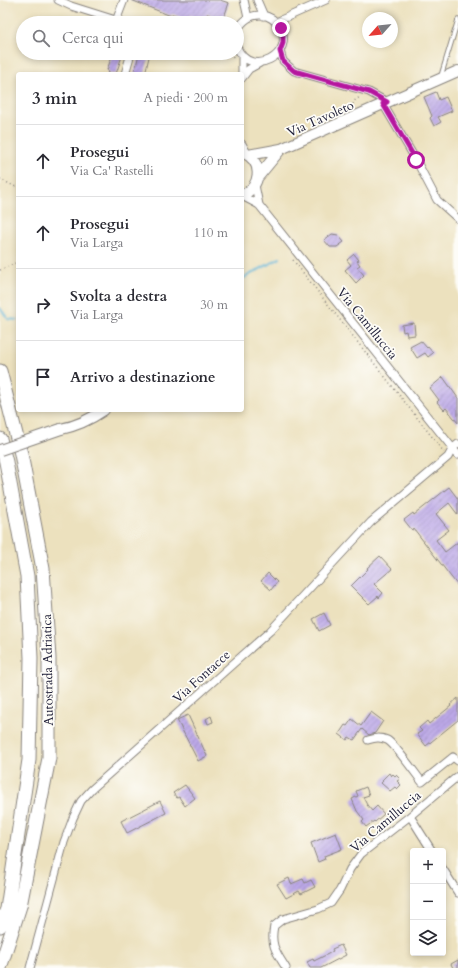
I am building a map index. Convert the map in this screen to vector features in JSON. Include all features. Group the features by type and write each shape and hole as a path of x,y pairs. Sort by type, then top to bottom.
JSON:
{"highway":[{"name":"Autostrada Adriatica","path":"0,371 21,454 43,569 49,658 48,758 20,906 0,968"},
{"name":"Autostrada Adriatica","path":"0,439 6,462 27,576 31,658 29,760 7,909 0,926"}],"main road":[{"name":"Via Tavoleto","path":"245,154 281,149 458,71"},
{"name":"Via Tavoleto","path":"244,194 251,190 256,181 281,149"},
{"path":"245,154 256,165 256,181"},
{"path":"0,450 70,427 100,412"}],"street":[{"path":"58,0 101,16"},
{"path":"118,16 124,0"},
{"path":"244,0 248,18"},
{"path":"257,0 264,16"},
{"path":"276,22 326,0"},
{"path":"244,21 258,15 264,16 276,22 281,28 283,36 283,43 280,51 275,57 249,69 244,75"},
{"path":"280,51 283,61 294,71 369,92 385,103 437,200 458,220"},
{"path":"244,59 261,63"},
{"path":"126,72 129,60"},
{"path":"239,60 241,72"},
{"name":"Via Camilluccia","path":"256,181 259,206"},
{"name":"Via Camilluccia","path":"244,196 259,206 455,446 458,455"},
{"name":"Via Fontacce","path":"30,968 64,842 81,801 92,789 270,631 371,522 448,457 455,446"},
{"path":"368,740 377,738 389,741 422,782 456,757"},
{"name":"Via Camilluccia","path":"286,968 277,953 272,938 274,926 283,919 318,909 332,903 350,869 361,854 458,776"},
{"path":"410,816 430,848"},
{"path":"446,874 458,893"}],"lane":[{"path":"440,79 458,20"}],"path":[{"path":"0,179 16,187"},
{"path":"292,258 299,269 448,457"},
{"path":"0,270 16,263"}],"building":[{"path":"131,0 220,0 229,3 224,16 212,16 207,14 206,16 177,16 172,14 171,16"},
{"path":"111,60 121,60 117,72 109,72 107,70"},
{"path":"138,60 148,60 145,72 134,72"},
{"path":"436,92 439,100 446,97 452,111 438,117 441,122 434,126 430,118 432,116 424,97"},
{"path":"332,234 338,235 344,242 337,247 330,247 324,240"},
{"path":"354,254 359,260 357,261 360,265 357,267 364,275 356,283 345,270 351,265 347,260"},
{"path":"414,323 415,335 407,336 406,331 403,332 402,325"},
{"path":"421,341 433,353 428,357 425,353 417,358 410,347"},
{"path":"443,377 458,398 458,423 446,408 444,410 437,402 439,400 430,388"},
{"path":"449,487 458,499 458,515 449,503 436,514 449,530 436,540 445,552 458,542 458,586 414,529 412,530 404,520 413,513 414,515"},
{"path":"380,556 392,569 374,584 383,593 379,598 378,596 369,604 351,586"},
{"path":"268,573 277,582 271,590 261,581"},
{"path":"324,613 330,625 319,631 313,619"},
{"path":"458,698 458,720 426,746 417,734 422,731 419,728 427,721 429,724 451,706 450,705"},
{"path":"371,712 383,721 375,733 369,735 362,729 354,740 349,737 347,740 339,734 345,725 347,726 352,719 361,726"},
{"path":"188,715 207,756 198,761 177,720"},
{"path":"211,716 213,722 208,724 206,719"},
{"path":"389,773 391,776 393,774 395,776 396,775 400,779 397,781 401,785 397,789 395,787 390,791 381,783"},
{"path":"185,785 195,798 185,806 179,797 177,798 173,793"},
{"path":"366,787 369,795 363,797 367,805 372,811 377,806 384,814 375,822 374,821 366,827 362,822 364,820 357,811 352,799 358,796 356,791"},
{"path":"160,801 166,813 127,833 121,821"},
{"path":"336,833 342,849 324,856 325,859 318,862 311,843"},
{"path":"289,878 291,884 303,879 305,883 311,880 315,887 301,894 299,891 286,898 277,884"},
{"path":"341,945 346,955 321,968 310,968 307,962 313,959 314,961 328,954 333,951 332,949"},
{"path":"458,960 458,968 453,968 451,964"}],"waterway":[{"path":"244,278 280,258"},
{"path":"0,308 8,319 16,320"}],"route":[{"path":"281,28 283,43 280,51 283,61 294,71 356,87 387,102 383,104 416,160"}]}
